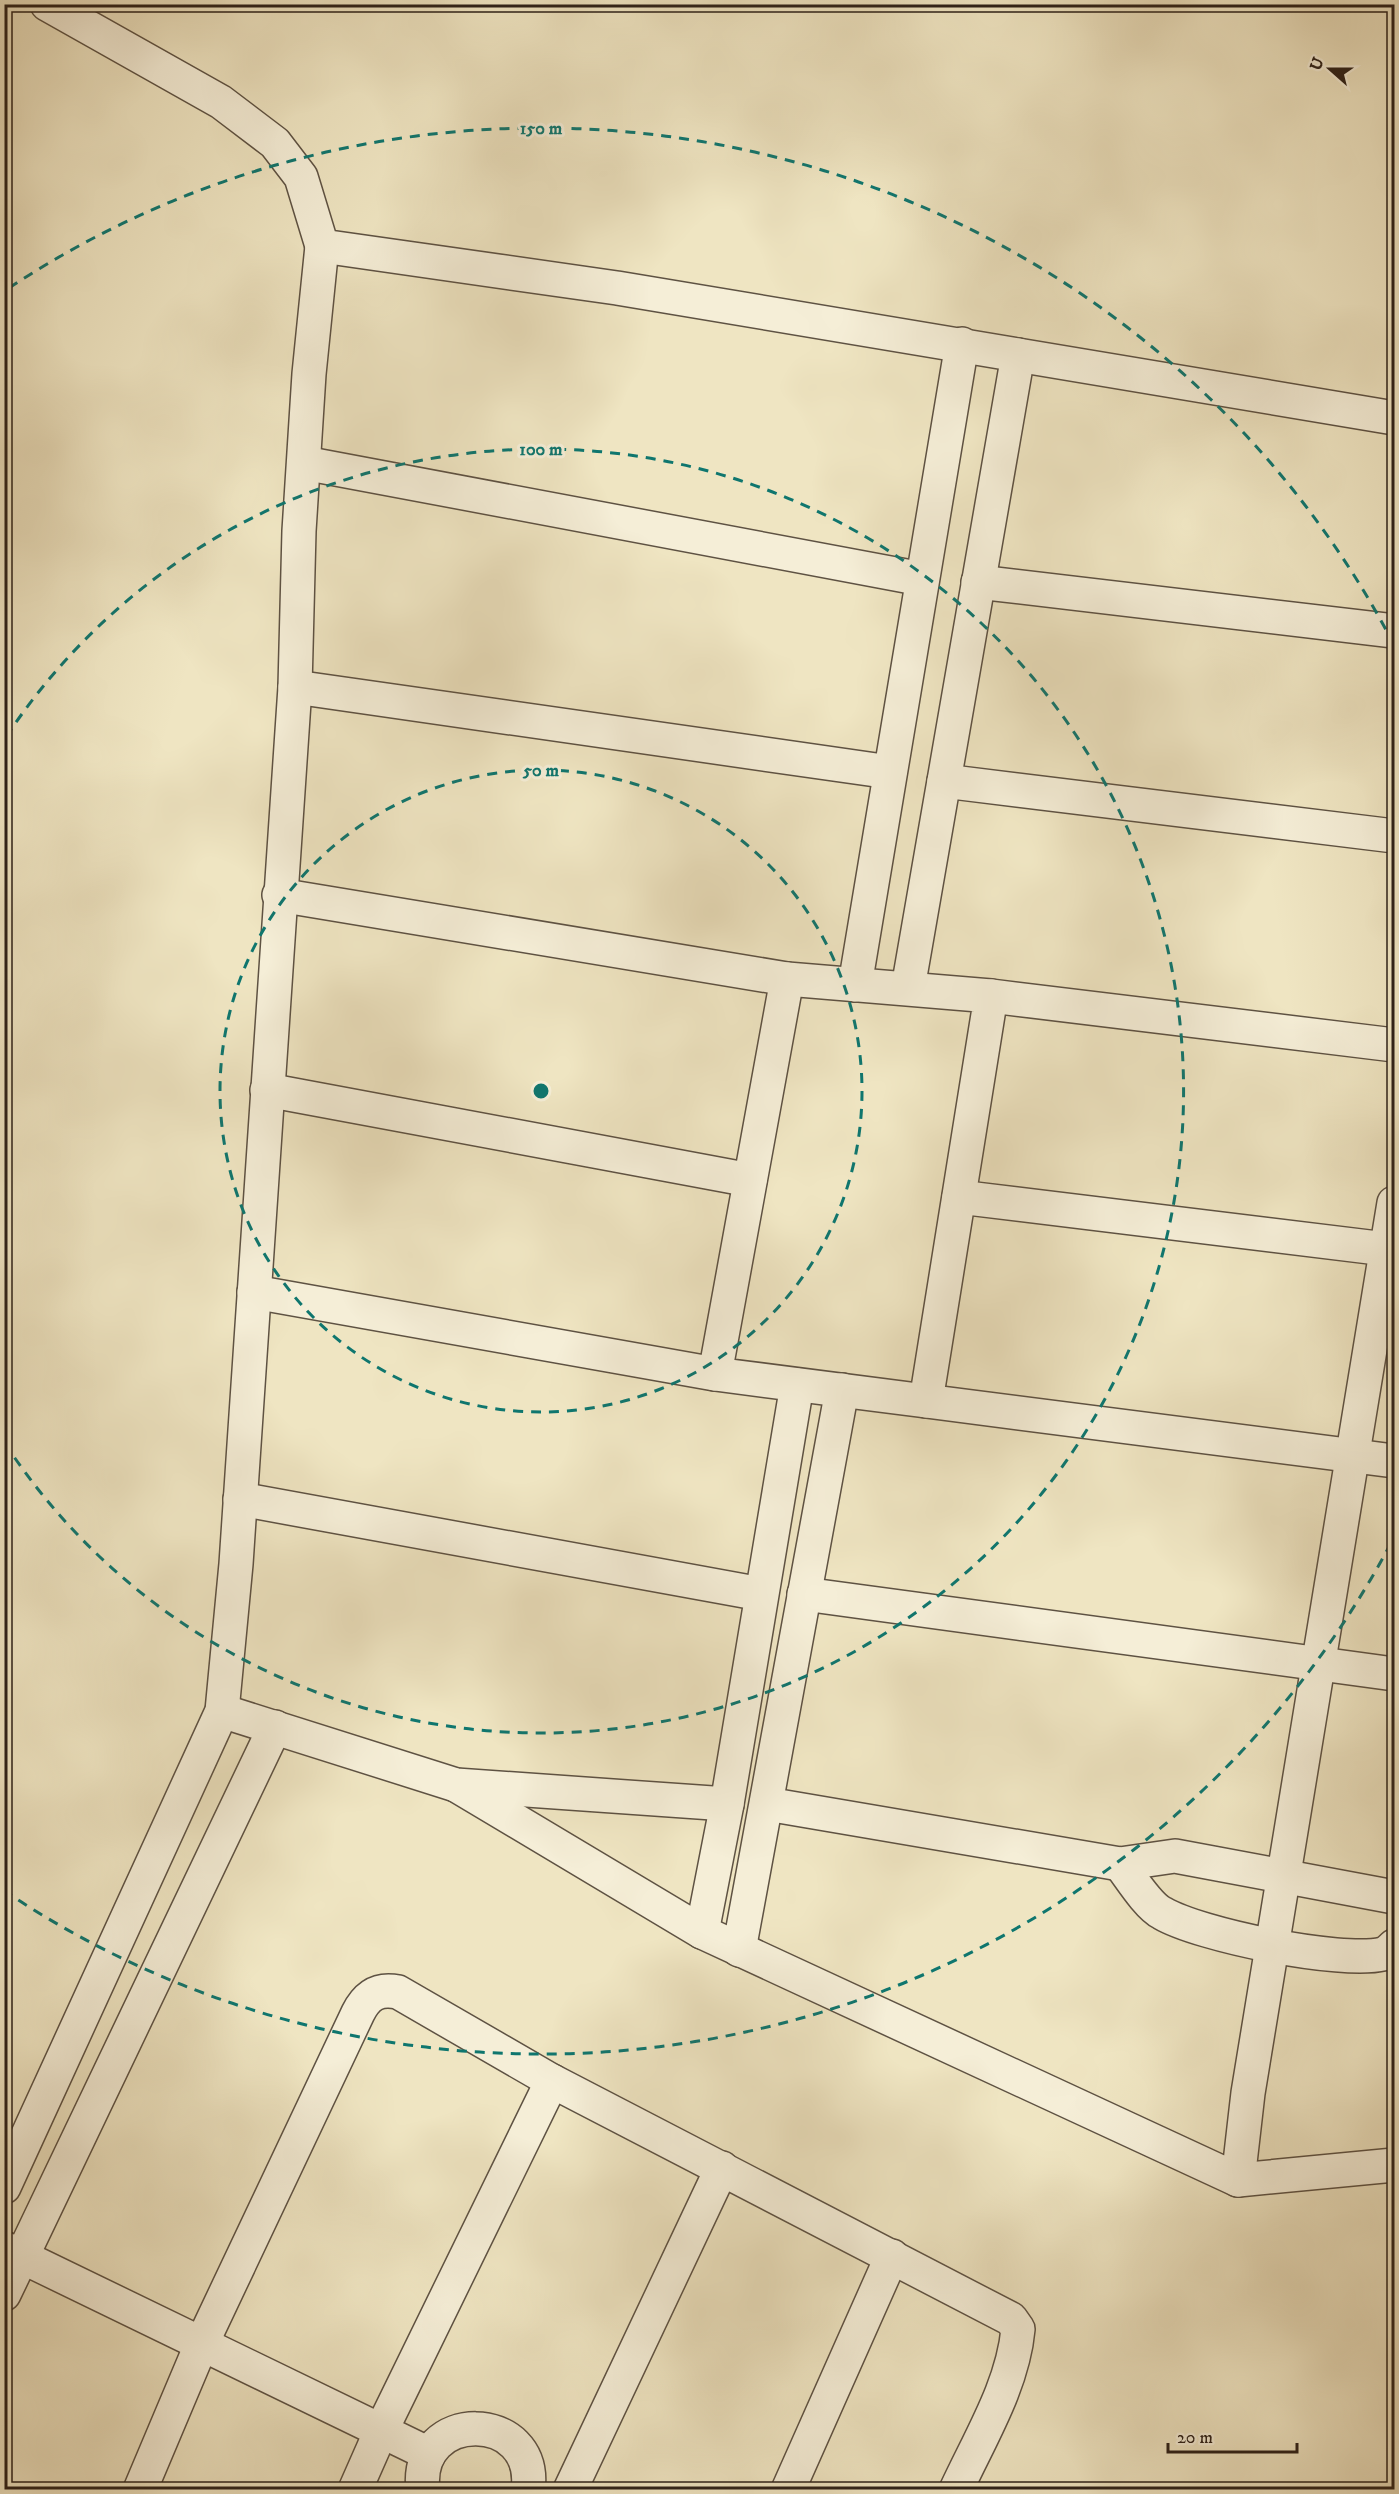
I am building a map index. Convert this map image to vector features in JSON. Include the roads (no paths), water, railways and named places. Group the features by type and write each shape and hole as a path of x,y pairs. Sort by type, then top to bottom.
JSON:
{"street":[{"path":"4,2187 222,1711 240,1500 279,895 296,687 299,531 322,246 301,177 275,143 221,102 47,4"},
{"path":"322,246 618,288 1395,418"},
{"path":"855,985 962,344"},
{"path":"908,988 1018,355"},
{"path":"304,463 922,579"},
{"path":"978,582 1395,631"},
{"path":"296,687 890,772"},
{"path":"944,781 1395,836"},
{"path":"279,895 786,979 991,996 1395,1045"},
{"path":"715,1374 786,979"},
{"path":"926,1401 991,996"},
{"path":"267,1090 750,1180"},
{"path":"959,1197 1391,1250"},
{"path":"1238,2180 1248,2093 1353,1455 1391,1250 1395,1203"},
{"path":"254,1292 715,1374 1395,1461"},
{"path":"702,1932 727,1804 797,1385"},
{"path":"739,1950 842,1390"},
{"path":"240,1500 761,1594"},
{"path":"804,1594 1395,1674"},
{"path":"222,1711 456,1785 702,1932 1238,2180 1395,2165"},
{"path":"4,2294 13,2252 92,2110 275,1726"},
{"path":"456,1785 727,1804"},
{"path":"767,1804 1120,1864 1175,1856 1395,1897"},
{"path":"1120,1864 1160,1912 1187,1924 1273,1947 1355,1955 1385,1954 1395,1946"},
{"path":"140,2490 202,2343 365,2000 383,1989 398,1992 552,2081 1011,2319 1018,2329 1016,2347 1006,2383 956,2490"},
{"path":"355,2490 381,2431 552,2081"},
{"path":"50,2090 92,2110"},
{"path":"570,2490 722,2168"},
{"path":"13,2252 429,2454"},
{"path":"788,2490 892,2256"},
{"path":"423,2490 423,2470 429,2454 441,2440 456,2431 474,2427 493,2430 508,2438 520,2452 527,2469 528,2490"}]}
